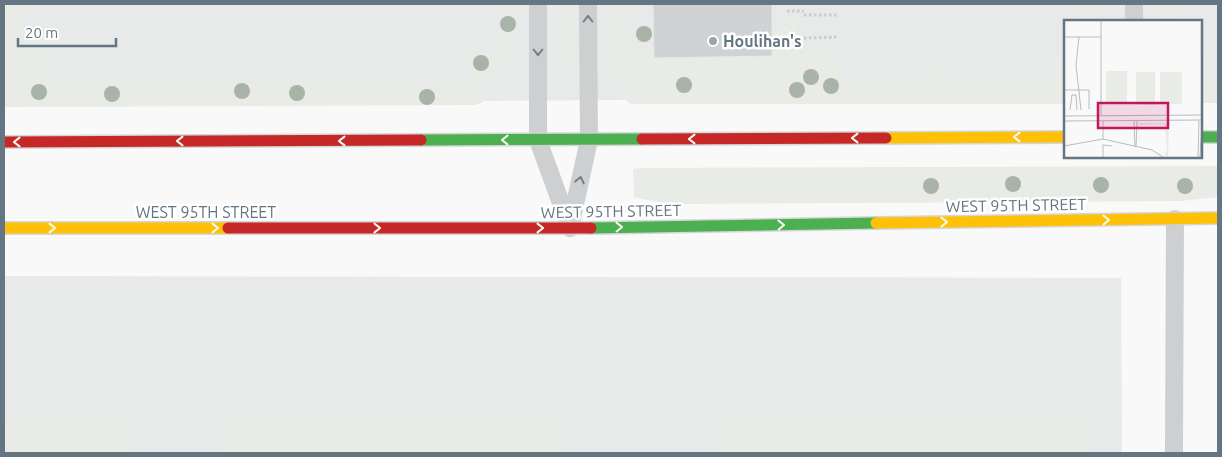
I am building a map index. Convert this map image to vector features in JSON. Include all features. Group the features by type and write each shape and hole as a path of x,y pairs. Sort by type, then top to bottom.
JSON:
{"main road":[{"path":"1202,137 1218,136"},
{"path":"4,142 1064,137"},
{"name":"WEST 95TH STREET","path":"4,228 570,228 1218,218"}],"lane":[{"path":"538,4 538,140 570,228"},
{"path":"570,228 589,140 588,4"},
{"path":"1134,4 1134,20"},
{"path":"1174,219 1174,453"}],"path":[{"path":"787,11 838,15"},
{"path":"804,38 837,37"}],"shaded area":[{"path":"4,4 1218,4 1218,96 1202,96 1202,20 1064,20 1064,97 4,104"},
{"path":"4,4 22,4 21,48 49,48 50,83 470,83 470,55 503,55 503,4 515,4 519,63 483,81 483,102 475,105 4,107"},
{"path":"562,4 570,4 570,74 568,77 563,74"},
{"path":"616,4 628,4 629,46 631,51 655,51 674,57 772,57 772,26 788,26 789,20 798,20 799,54 838,56 840,82 932,82 933,58 940,57 943,59 944,82 1049,82 1051,54 1064,55 1064,104 630,104 623,95 619,83 615,43"},
{"path":"1076,4 1097,4 1097,20 1076,20"},
{"path":"1158,4 1179,4 1179,20 1158,20"},
{"path":"1202,55 1206,56 1206,81 1218,81 1218,103 1202,103"},
{"path":"1218,166 1218,197 1181,201 665,204 634,197 633,169 641,168"},
{"path":"4,276 1121,278 1122,453 4,453"},
{"path":"219,421 564,423 564,453 219,453"},
{"path":"715,422 1088,423 1088,453 715,453"},
{"path":"4,424 131,424 131,453 4,453"}],"building":[{"name":"Houlihan's","path":"653,4 772,4 772,56 654,58"}],"traffic: fast":[{"path":"1202,137 1218,137"},
{"path":"421,140 642,139"},
{"path":"591,228 876,223"}],"traffic: slow":[{"path":"886,138 1064,137"},
{"path":"876,223 1218,218"},
{"path":"4,228 228,228"}],"traffic: jam":[{"path":"642,139 886,138"},
{"path":"4,142 421,140"},
{"path":"228,228 591,228"}],"place":[{"name":"Houlihan's","path":"713,41"}]}
